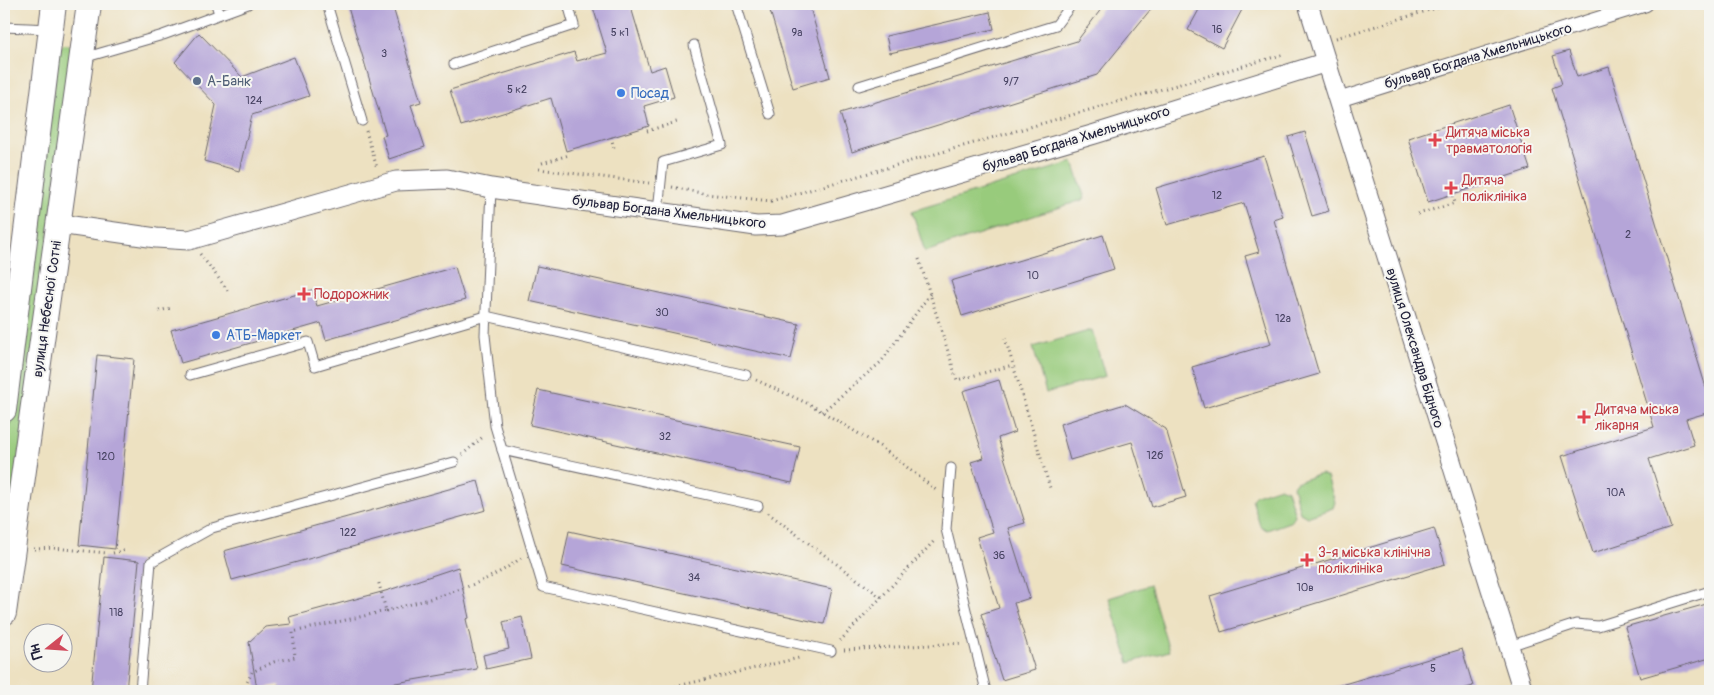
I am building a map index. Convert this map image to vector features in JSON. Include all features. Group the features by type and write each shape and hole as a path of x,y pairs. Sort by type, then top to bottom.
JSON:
{"street":[{"path":"4,410 9,330 54,4"},
{"name":"вулиця Небесної Сотні","path":"5,602 83,58 89,4"},
{"name":"вулиця Олександра Бідного","path":"1308,4 1524,691"},
{"name":"бульвар Богдана Хмельницького","path":"1338,100 1646,4"},
{"path":"51,29 86,33"},
{"name":"бульвар Богдана Хмельницького","path":"59,224 156,238 189,240 396,180 447,179 491,188 756,226 782,225 1095,134 1327,62"}],"lane":[{"path":"216,4 219,14"},
{"path":"83,58 163,35 248,4"},
{"path":"327,4 362,121"},
{"path":"454,64 574,25 568,4"},
{"path":"736,4 770,114"},
{"path":"859,86 1056,24 1072,4"},
{"path":"4,27 51,29"},
{"path":"658,211 663,162 722,145 694,45"},
{"path":"491,188 485,335 495,426 543,587 831,651"},
{"path":"190,375 308,342 315,366 486,316 746,375"},
{"path":"502,450 758,506"},
{"path":"140,691 151,562 212,528 454,462"},
{"path":"951,468 946,529 976,642 986,691"},
{"path":"1509,646 1576,624 1598,626 1710,591"}],"path":[{"path":"1320,43 1450,4"},
{"path":"539,169 660,185 706,194 771,201 1287,53"},
{"path":"362,121 382,184"},
{"path":"647,131 680,121"},
{"path":"611,137 614,148"},
{"path":"542,163 569,155"},
{"path":"1418,214 1456,203 1453,194"},
{"path":"189,240 229,292"},
{"path":"919,259 957,380 1013,364"},
{"path":"822,412 881,362 930,294"},
{"path":"159,311 171,308"},
{"path":"1005,338 1050,488"},
{"path":"746,375 822,412 881,447 948,499"},
{"path":"454,462 495,426"},
{"path":"758,506 881,597"},
{"path":"831,651 946,529"},
{"path":"33,550 53,548 106,553"},
{"path":"244,691 252,672 274,662 295,658 293,632 386,611 447,594 508,569 532,548"},
{"path":"113,553 126,550"},
{"path":"378,580 386,611"},
{"path":"656,691 831,651 976,642"}],"green space":[{"path":"64,43 70,45 73,51 4,571 4,469 59,49"},
{"path":"1073,162 1085,199 925,252 912,211"},
{"path":"1092,330 1105,376 1046,393 1033,347"},
{"path":"1321,474 1327,477 1335,502 1333,508 1307,517 1300,513 1293,486 1296,482"},
{"path":"1280,487 1287,490 1295,515 1292,521 1267,530 1260,526 1252,499 1256,495"},
{"path":"1150,585 1169,651 1129,663 1109,598"}],"building":[{"path":"347,4 392,4 421,102 411,105 425,147 389,159 382,136 386,135"},
{"path":"592,4 630,4 650,71 665,66 674,97 644,106 649,126 566,151 551,98 461,126 450,90 574,52 577,61 607,53"},
{"path":"768,4 809,4 830,77 793,88"},
{"path":"1105,4 1155,4 1097,75 852,152 840,113 1077,41"},
{"path":"1202,4 1245,4 1222,48 1188,30"},
{"path":"990,12 994,29 890,53 886,36"},
{"path":"199,33 242,77 294,57 309,96 252,115 239,171 204,161 216,105 175,62"},
{"path":"1569,51 1577,77 1609,67 1710,401 1710,412 1686,419 1694,445 1649,459 1671,528 1593,553 1562,456 1654,427 1552,88 1562,84 1553,56"},
{"name":"Дитяча поліклініка","path":"1509,105 1530,169 1428,202 1408,138"},
{"path":"1305,132 1329,211 1312,216 1288,137"},
{"path":"1264,156 1283,217 1274,220 1319,374 1204,408 1192,367 1271,344 1245,256 1259,252 1244,203 1167,225 1156,188"},
{"path":"1103,235 1114,269 962,316 951,281"},
{"path":"537,266 799,324 791,359 529,301"},
{"path":"455,267 465,300 326,340 321,323 181,363 171,330 312,290 317,306"},
{"path":"97,355 134,359 115,549 79,545"},
{"path":"999,380 1015,432 998,438 1025,523 1008,528 1030,598 1014,603 1035,670 1002,680 981,614 999,608 977,537 993,532 971,462 984,458 963,391"},
{"path":"538,390 800,447 792,483 530,425"},
{"path":"1125,404 1166,429 1186,497 1152,507 1132,442 1070,460 1060,424"},
{"path":"478,481 486,510 232,580 224,551"},
{"path":"1434,528 1445,564 1221,632 1210,596"},
{"path":"569,531 832,589 824,624 562,566"},
{"path":"104,557 139,561 126,691 91,691"},
{"path":"458,567 469,618 466,619 477,669 349,691 280,691 279,685 257,689 249,642 265,627 291,624 289,617 389,590"},
{"path":"1710,603 1710,658 1640,678 1625,627"},
{"path":"522,617 531,659 486,669 483,655 509,649 503,622"},
{"path":"1462,649 1473,686 1456,691 1334,691 1334,687"}],"place":[{"name":"А-Банк","path":"197,81"},
{"name":"Посад","path":"621,93"},
{"name":"Дитяча міська травматологія","path":"1435,140"},
{"name":"Дитяча поліклініка","path":"1451,188"},
{"name":"Подорожник","path":"304,294"},
{"name":"АТБ-Маркет","path":"216,335"},
{"name":"Дитяча міська лікарня","path":"1584,417"},
{"name":"3-я міська клінічна поліклініка","path":"1307,560"}]}
